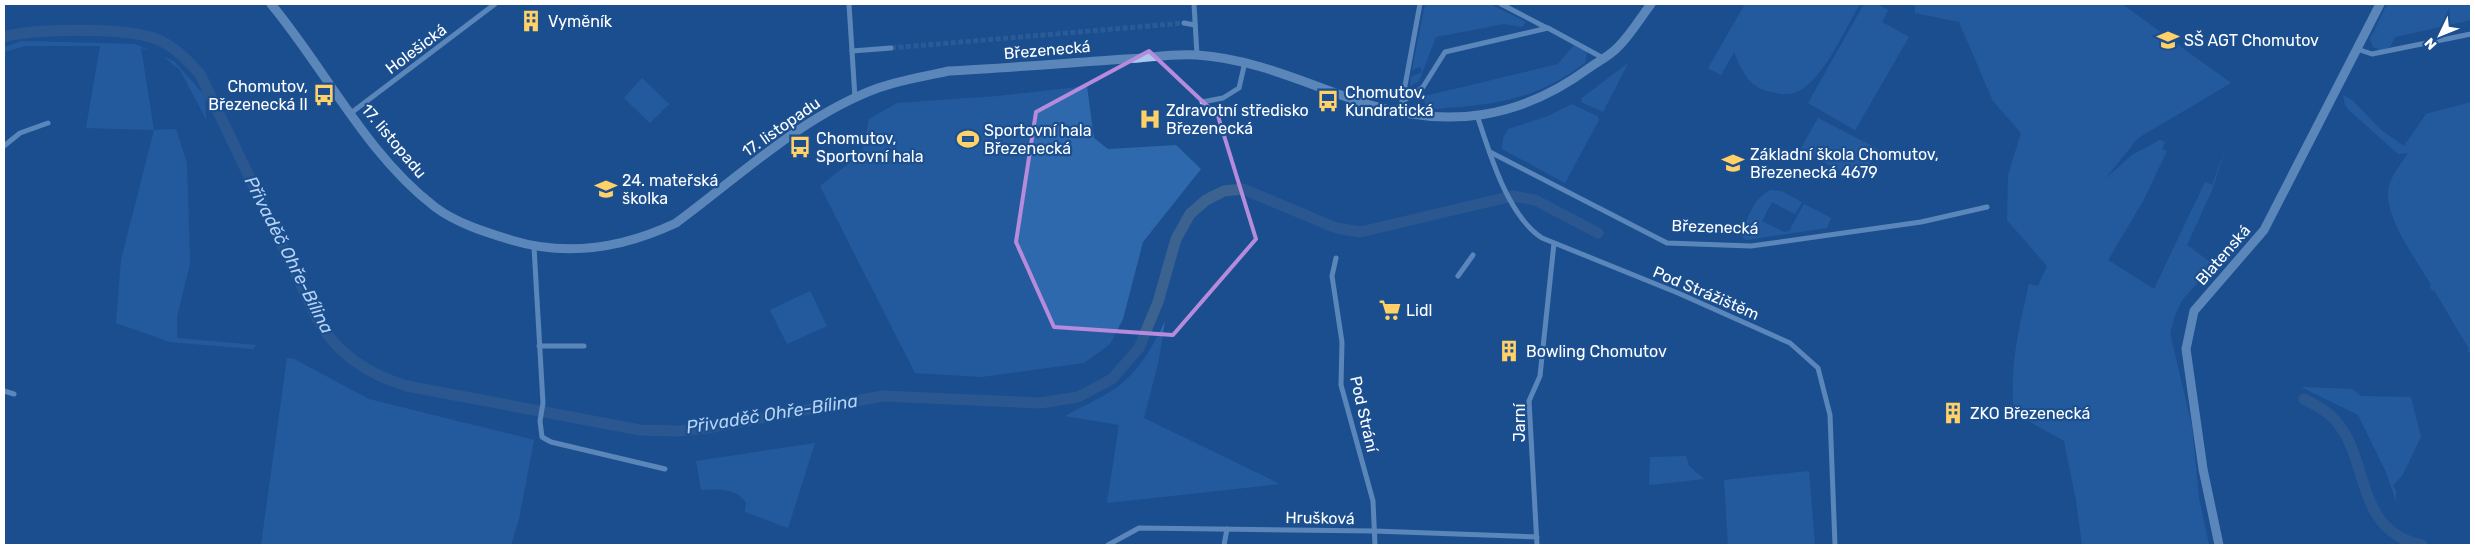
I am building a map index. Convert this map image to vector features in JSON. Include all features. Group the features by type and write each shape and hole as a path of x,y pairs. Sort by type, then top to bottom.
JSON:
{"street":[{"name":"17. listopadu","path":"271,4 351,114 399,175 436,208 478,230 534,247 565,250 600,247 654,234 676,223 814,120 855,98"},
{"name":"Holešická","path":"351,114 495,4"},
{"path":"849,4 855,98"},
{"path":"1194,4 1197,55"},
{"path":"1397,111 1402,102 1420,4"},
{"path":"1501,4 1604,58"},
{"name":"Březenecká","path":"855,98 879,88 949,71 1197,55 1244,62 1301,78 1367,104 1397,111 1444,117 1478,115 1503,112 1547,96 1619,46 1651,4"},
{"name":"Blatenská","path":"2219,545 2203,469 2186,349 2194,311 2264,230 2380,4"},
{"path":"1184,23 1195,26"},
{"path":"1402,102 1424,87 1445,52 1548,28"},
{"path":"2357,49 2372,54 2471,34"},
{"path":"852,51 891,48"},
{"path":"1202,102 1223,98 1239,88 1244,62"},
{"name":"Pod Strážištěm","path":"1478,115 1503,184 1516,210 1530,230 1554,243 1678,293 1790,343 1818,368 1830,415 1835,545"},
{"path":"4,146 20,133 48,123"},
{"name":"Březenecká","path":"1490,152 1667,243 1751,246 1921,222 1988,207"},
{"name":"Jarní","path":"1537,545 1529,400 1540,376 1554,243"},
{"path":"534,247 543,401 540,421 542,437 551,442 666,469"},
{"path":"1458,276 1473,254"},
{"name":"Pod Strání","path":"1336,258 1332,276 1342,342 1341,385 1373,501 1375,545"},
{"path":"539,346 584,346"},
{"path":"4,391 14,394"},
{"name":"Hrušková","path":"1108,545 1139,528 1374,531 1537,538"},
{"path":"1224,545 1227,529"}],"highlighted area":[{"path":"1149,51 1218,116 1256,239 1173,335 1054,327 1016,242 1036,112"}],"shaded area":[{"path":"1425,4 1490,4 1526,22 1522,27 1504,24 1436,37 1419,81 1410,86 1411,77 1422,72 1420,67 1412,70"},
{"path":"1745,4 1860,4 1832,54 1814,79 1804,88 1794,93 1785,94 1763,90 1752,83 1743,72 1734,52 1721,75 1708,68"},
{"path":"1864,4 1877,4 1888,10 1882,22 1909,37 1855,130 1808,103"},
{"path":"1915,4 2122,4 2231,83 2138,138 2105,179 2132,155 2160,140 2165,142 2162,149 2167,151 2143,201 2108,260 2154,289 2205,182 2212,185 2227,145 2212,190 2187,245 2214,265 2182,300 2170,333 2192,427 2199,498 2209,545 2082,545 2076,500 2064,441 2014,413 2014,364 2025,300 2029,284 2038,286 2047,266 2007,220 2008,175 2021,133 1993,101 1959,22 1915,13"},
{"path":"2387,4 2471,4 2471,20 2395,37 2390,47 2381,50 2373,47 2370,39"},
{"path":"22,41 135,44 151,51 141,48 154,130 86,128 100,46 25,46 4,52 4,47"},
{"path":"1574,45 1587,52 1585,63 1549,86 1531,93 1497,102 1436,109 1428,107 1421,97 1558,64"},
{"path":"164,57 174,61 205,96 206,119 180,70"},
{"path":"1628,63 1603,112 1581,102 1582,98"},
{"path":"642,78 669,104 650,123 624,98"},
{"path":"1087,86 1094,138 1108,149 1176,145 1201,169 1143,242 1123,319 1110,344 1084,363 981,377 915,373 820,186 862,153 869,119 897,103 998,96"},
{"path":"2343,95 2352,100 2381,130 2404,146 2426,114 2471,102 2471,354 2467,351 2469,349 2434,290 2432,291 2431,285 2394,221 2388,194 2390,183 2408,153 2398,154 2350,111 2345,105"},
{"path":"1572,104 1597,116 1599,120 1565,183 1502,149 1503,138 1508,129 1548,116"},
{"path":"1818,118 1878,149 1860,181 1800,150"},
{"path":"176,129 187,163 190,264 177,317 177,338 256,345 253,349 170,342 116,323 121,260 154,130"},
{"path":"1771,190 1781,191 1802,202 1795,214 1772,202 1762,221 1784,232 1789,231 1804,204 1831,218 1827,228 1746,240 1743,238 1748,217 1755,203"},
{"path":"810,291 827,326 787,344 770,310"},
{"path":"1165,321 1159,359 1144,418 1280,484 1107,503 1119,425 1065,416 1104,396 1124,382 1145,358"},
{"path":"287,358 294,359 369,399 534,440 519,519 511,545 261,545"},
{"path":"2301,387 2352,389 2361,396 2411,397 2421,437 2402,476 2393,485 2396,491 2396,501 2386,472 2358,415"},
{"path":"815,443 788,528 745,512 746,503 738,494 726,490 701,490 696,461"},
{"path":"1686,456 1689,466 1704,479 1649,485 1650,457"},
{"path":"1809,471 1815,545 1728,545 1724,480"}],"waterway":[{"name":"Přivaděč Ohře-Bílina","path":"4,37 37,32 82,30 127,33 159,40 181,55 200,74 319,322 336,345 368,370 407,386 640,430 678,431 707,428 883,396 1040,403 1078,397 1112,379 1139,348 1158,302 1176,239 1190,214 1206,200 1224,191 1243,189 1336,228 1360,232 1513,196 1535,200 1598,233"},
{"name":"Přivaděč Ohře-Bílina","path":"2304,399 2330,415 2343,431 2352,450 2365,489 2383,523 2399,536 2422,545"}],"tunnel":[{"path":"891,48 1184,23"}],"place":[{"name":"Vyměník","path":"531,21"},
{"name":"SŠ AGT Chomutov","path":"2168,40"},
{"name":"Chomutov, Březenecká II","path":"324,95"},
{"name":"Chomutov, Kundratická","path":"1328,101"},
{"name":"Zdravotní středisko Březenecká","path":"1150,119"},
{"name":"Sportovní hala Březenecká","path":"968,139"},
{"name":"Chomutov, Sportovní hala","path":"800,147"},
{"name":"Základní škola Chomutov, Březenecká 4679","path":"1733,163"},
{"name":"24. mateřská školka","path":"606,189"},
{"name":"Lidl","path":"1390,310"},
{"name":"Bowling Chomutov","path":"1509,351"},
{"name":"ZKO Březenecká","path":"1953,413"}]}
